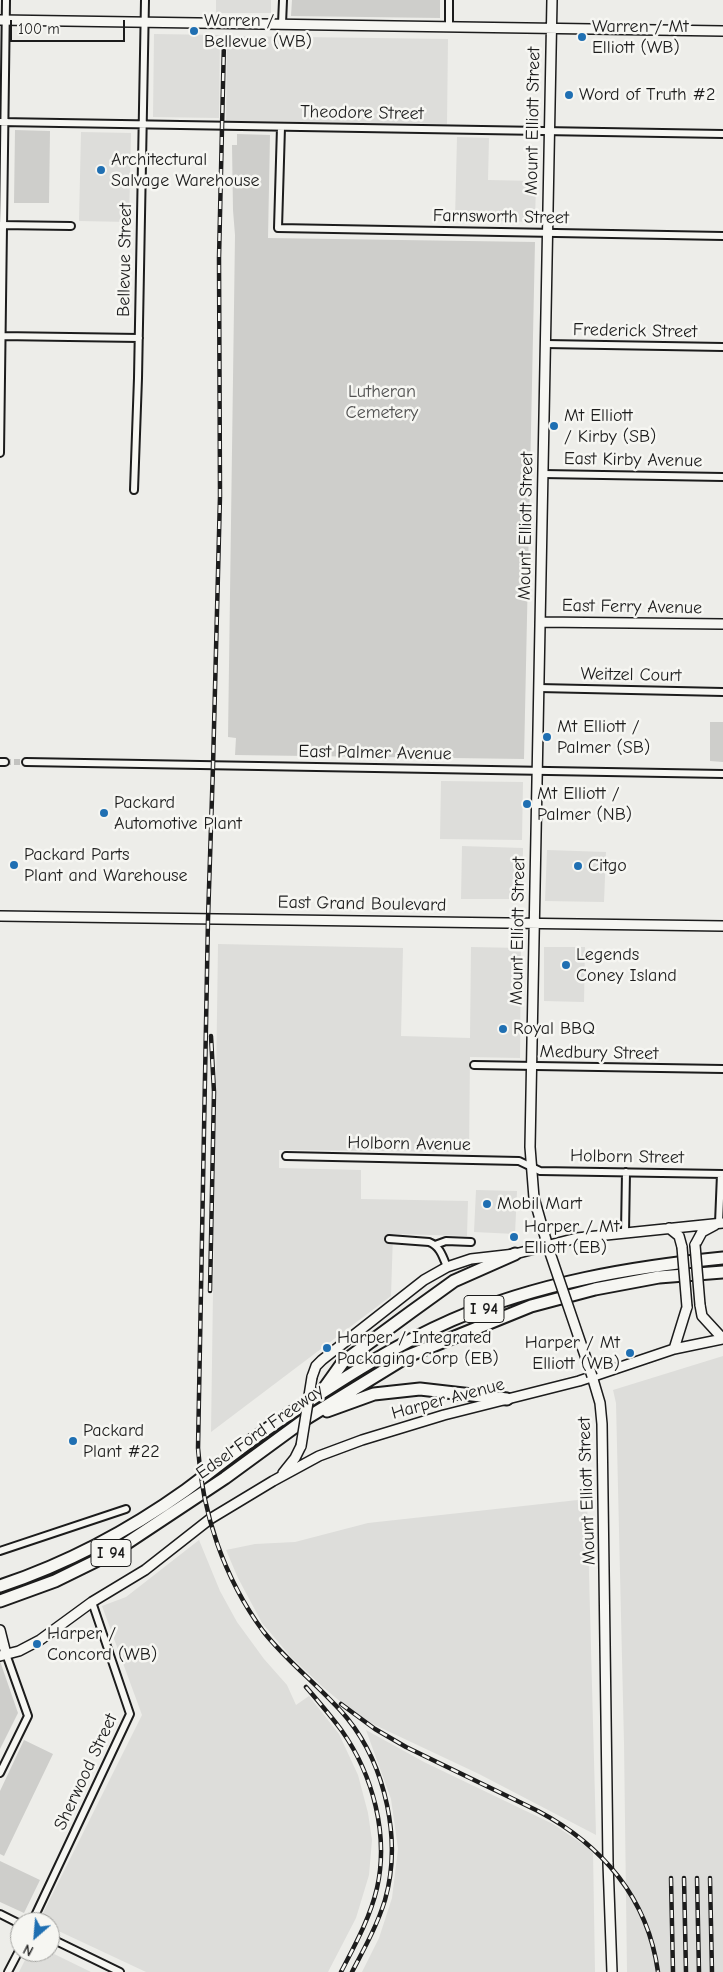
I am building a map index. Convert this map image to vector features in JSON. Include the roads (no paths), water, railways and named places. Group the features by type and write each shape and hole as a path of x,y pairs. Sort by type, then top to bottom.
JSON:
{"highway":[{"path":"321,1394 343,1362 411,1312 454,1281 515,1254"},
{"name":"Edsel Ford Freeway","path":"0,1586 60,1563 130,1525 186,1490 270,1427 321,1394 383,1355 452,1320 514,1298 601,1274 664,1264 723,1258"},
{"name":"Edsel Ford Freeway","path":"0,1601 55,1581 112,1553 224,1478 307,1418 408,1356 531,1306 594,1289 636,1281 723,1272"},
{"path":"307,1418 374,1394 420,1389 507,1399"}],"main road":[{"name":"Mount Elliott Street","path":"552,0 531,1166 535,1200 548,1247 600,1403 602,1424 608,1863 612,1972"},
{"path":"3,21 723,31"},
{"name":"East Ferry Avenue","path":"540,622 723,624"},
{"name":"East Grand Boulevard","path":"0,916 723,926"},
{"path":"720,1223 702,1232 695,1245 702,1316 723,1339"},
{"name":"Harper Avenue","path":"273,1481 290,1465 301,1446 312,1377 316,1366 424,1280 447,1267 471,1260 515,1254 577,1238 720,1223"},
{"path":"669,1228 679,1236 682,1247 687,1307 674,1349"},
{"name":"Harper Avenue","path":"3,1655 40,1640 92,1602 145,1570 210,1519 315,1458 362,1440 444,1415 579,1381 674,1349 723,1339"},
{"path":"301,1446 305,1455 315,1458"},
{"path":"0,1630 3,1655"}],"street":[{"path":"0,453 3,21 6,0"},
{"name":"Bellevue Street","path":"134,490 139,338 145,0"},
{"path":"282,24 283,0"},
{"path":"448,27 449,0"},
{"name":"Theodore Street","path":"2,122 723,134"},
{"name":"Farnsworth Street","path":"281,127 278,228 723,236"},
{"path":"2,225 71,226"},
{"path":"1,336 139,338"},
{"name":"Frederick Street","path":"546,344 723,347"},
{"name":"East Kirby Avenue","path":"543,474 723,477"},
{"name":"Weitzel Court","path":"539,688 723,692"},
{"name":"East Palmer Avenue","path":"26,762 723,774"},
{"name":"Medbury Street","path":"474,1065 723,1069"},
{"name":"Holborn Avenue","path":"286,1156 519,1161 531,1166"},
{"name":"Holborn Street","path":"531,1166 540,1170 722,1174"},
{"path":"625,1232 626,1172"},
{"path":"720,1223 722,1174"},
{"path":"389,1239 429,1242 435,1245 441,1252 447,1267"},
{"path":"435,1245 446,1241 471,1242"},
{"path":"0,1551 126,1509"},
{"name":"Sherwood Street","path":"37,1912 130,1714 92,1602"},
{"path":"0,1773 28,1716 3,1655"},
{"path":"60,1943 109,1970 120,1972"}],"tunnel":[{"path":"5,762 26,762"}],"railway":[{"path":"224,41 219,258 220,496 208,919 198,1448 204,1497 217,1544 226,1567 249,1611 273,1643 347,1718 361,1737 381,1781 391,1829 390,1877 385,1900 378,1919 352,1972"},
{"path":"210,1291 214,1092 211,1036"},
{"path":"306,1687 338,1725 353,1748 370,1786 376,1806 379,1827 381,1847 377,1888 366,1921 341,1972"},
{"path":"341,1704 375,1729 406,1747 538,1811 582,1840 618,1876 633,1898 644,1920 653,1945 658,1972"},
{"path":"671,1878 673,1972"},
{"path":"684,1878 686,1972"},
{"path":"697,1878 699,1972"},
{"path":"710,1878 712,1972"}],"place":[{"name":"Warren / Bellevue (WB)","path":"194,31"},
{"name":"Warren / Mt Elliott (WB)","path":"582,37"},
{"name":"Word of Truth #2","path":"569,95"},
{"name":"Architectural Salvage Warehouse","path":"101,170"},
{"name":"Mt Elliott / Kirby (SB)","path":"554,426"},
{"name":"Mt Elliott / Palmer (SB)","path":"547,737"},
{"name":"Mt Elliott / Palmer (NB)","path":"527,804"},
{"name":"Packard Automotive Plant","path":"104,813"},
{"name":"Packard Parts Plant and Warehouse","path":"14,865"},
{"name":"Citgo","path":"578,866"},
{"name":"Legends Coney Island","path":"566,965"},
{"name":"Royal BBQ","path":"503,1029"},
{"name":"Mobil Mart","path":"487,1204"},
{"name":"Harper / Mt Elliott (EB)","path":"514,1237"},
{"name":"Harper / Integrated Packaging Corp (EB)","path":"327,1348"},
{"name":"Harper / Mt Elliott (WB)","path":"630,1353"},
{"name":"Packard Plant #22","path":"73,1441"},
{"name":"Harper / Concord (WB)","path":"37,1644"}],"park label":[{"name":"Lutheran Cemetery","path":"382,402"}]}
